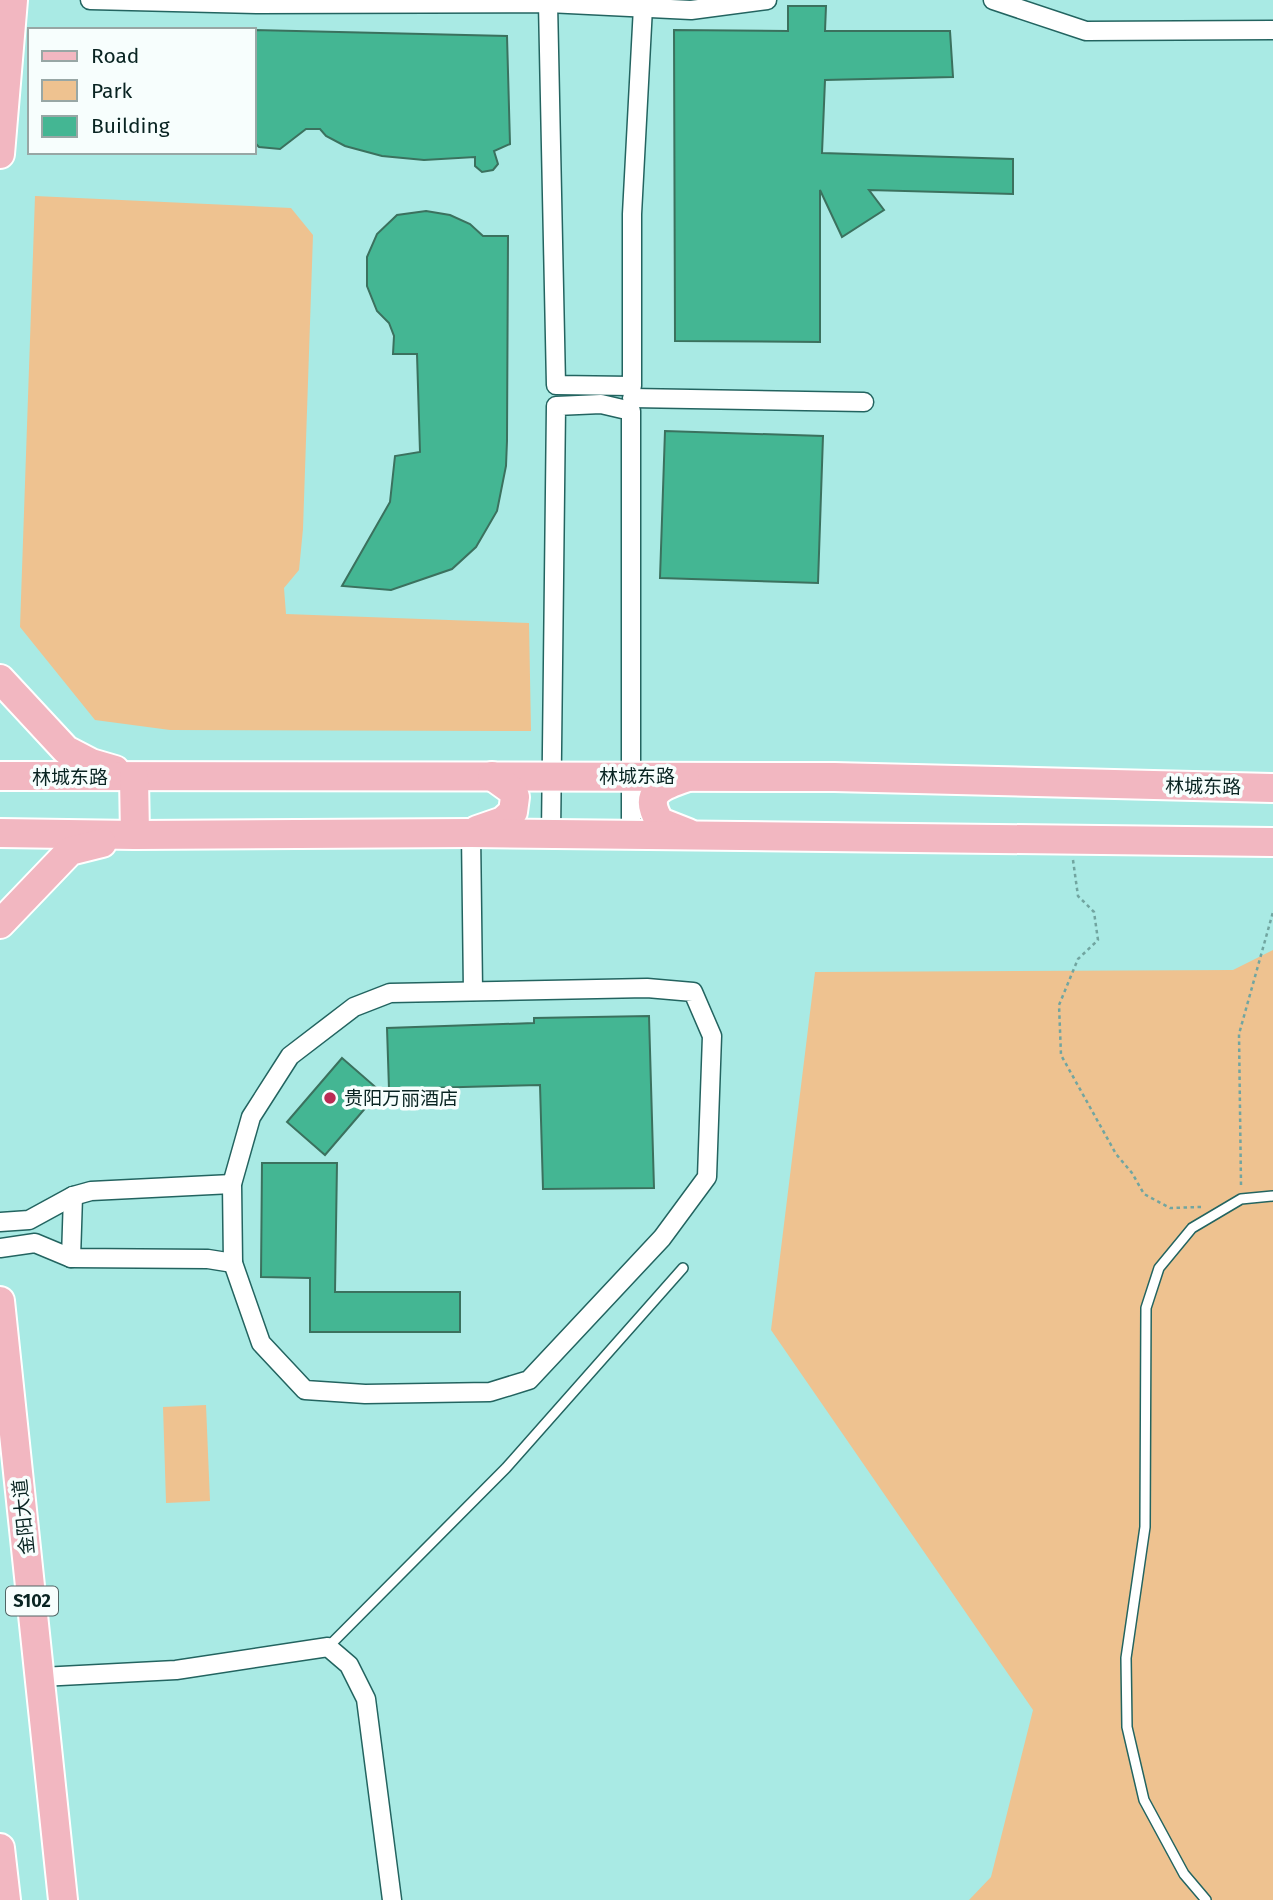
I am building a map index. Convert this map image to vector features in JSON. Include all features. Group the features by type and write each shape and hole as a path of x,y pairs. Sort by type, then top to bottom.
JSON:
{"main road":[{"path":"0,154 13,0"},
{"path":"0,679 66,750 91,763 134,777 135,835"},
{"name":"林城东路","path":"0,776 848,777 1273,788"},
{"path":"471,833 503,821 513,812 513,791 492,776"},
{"path":"687,777 661,786 655,792 652,804 660,822 694,836"},
{"path":"0,832 135,835 471,833 1273,842"},
{"path":"0,924 70,851 135,835"},
{"name":"金阳大道","path":"0,1301 63,1900"}],"street":[{"path":"90,0 257,4 548,3 691,10 768,0"},
{"path":"993,0 1086,31 1273,30"},
{"path":"548,3 556,385 551,835"},
{"path":"631,835 632,214 643,7"},
{"path":"556,385 631,398 864,402"},
{"path":"556,406 601,404 631,398"},
{"path":"471,833 473,991"},
{"path":"647,988 693,992 712,1037 707,1177 662,1238 529,1380 490,1392 365,1394 305,1390 261,1343 233,1263 232,1184 251,1117 290,1056 354,1007 390,993 473,991 647,988"},
{"path":"0,1222 29,1220 73,1196 91,1191 232,1184"},
{"path":"71,1258 73,1196"},
{"path":"0,1248 34,1243 71,1258 208,1259 233,1263"},
{"path":"41,1677 176,1670 328,1647 349,1665 366,1699 392,1900"}],"lane":[{"path":"1206,1900 1184,1874 1144,1800 1127,1727 1126,1658 1145,1527 1146,1308 1159,1268 1192,1228 1241,1199 1273,1196"},
{"path":"328,1647 506,1468 683,1268"}],"path":[{"path":"1071,840 1074,884 1078,896 1094,912 1098,940 1078,959 1059,1005 1061,1055 1116,1154 1132,1173 1144,1195 1170,1208 1229,1206"},
{"path":"1241,1199 1239,1034 1273,912"}],"green space":[{"path":"35,196 291,208 313,235 303,529 299,570 284,588 286,614 529,623 531,731 170,730 95,720 20,627"},
{"path":"1273,950 1273,1900 969,1900 991,1877 1033,1710 771,1330 815,972 1233,970"},
{"path":"206,1405 210,1501 166,1503 163,1407"}],"building":[{"path":"788,6 826,6 825,31 950,31 953,77 825,80 822,153 1013,159 1013,194 869,190 884,210 842,237 820,190 820,342 675,341 674,30 788,31"},
{"path":"256,30 507,36 510,144 494,151 498,164 493,170 482,172 475,166 475,157 424,160 382,156 345,146 326,136 320,129 306,129 280,149 259,147 256,144"},
{"path":"426,211 450,215 470,224 483,236 508,236 506,466 497,511 476,547 452,569 391,590 342,586 390,502 395,456 420,452 417,354 393,354 394,336 389,323 377,311 367,286 367,257 377,234 397,215"},
{"path":"665,431 823,436 818,583 660,578"},
{"path":"649,1016 654,1188 543,1189 540,1085 389,1089 387,1028 534,1023 534,1018"},
{"path":"342,1058 380,1091 325,1155 287,1122"},
{"path":"262,1163 337,1163 335,1292 460,1292 460,1332 310,1332 310,1278 261,1277"}],"place":[{"name":"贵阳万丽酒店","path":"330,1098"}]}
